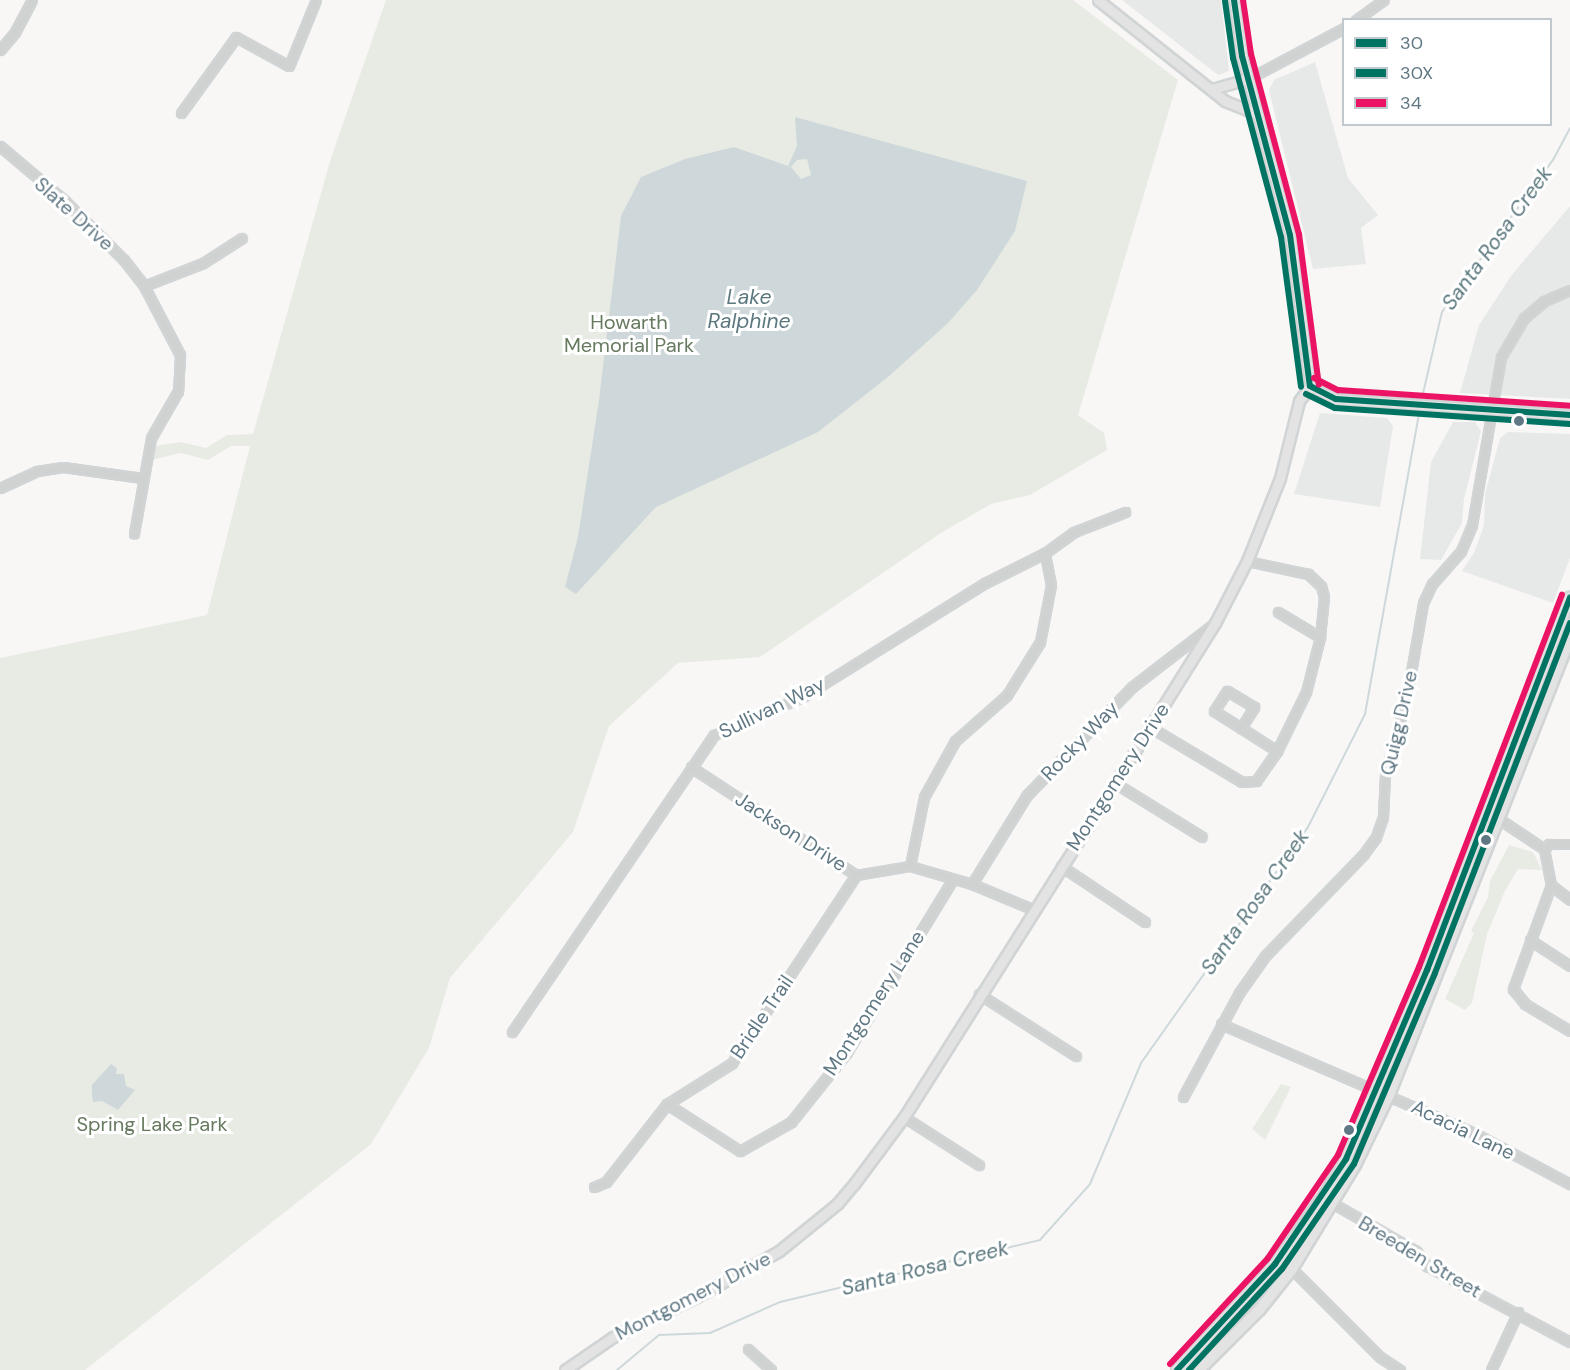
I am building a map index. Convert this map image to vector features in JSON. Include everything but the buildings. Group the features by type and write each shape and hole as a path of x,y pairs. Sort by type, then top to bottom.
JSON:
{"main road":[{"path":"1177,1370 1258,1285 1325,1196 1377,1090 1432,956 1484,813 1570,598"},
{"path":"1199,1370 1260,1309 1292,1269 1334,1204 1389,1095 1570,639"},
{"path":"1484,813 1499,819"}],"street":[{"path":"0,50 15,32 32,0"},
{"path":"181,113 236,37 289,66 316,0"},
{"path":"1098,0 1225,101 1258,114"},
{"path":"1234,0 1248,79 1290,235 1310,386 1336,399 1446,404 1570,415"},
{"path":"1359,18 1384,0"},
{"path":"1212,89 1248,79 1342,28"},
{"name":"Slate Drive","path":"0,146 95,230 144,286 171,335 182,367 178,391 151,438 142,478 134,533"},
{"path":"144,286 203,263 242,238"},
{"name":"Quigg Drive","path":"1184,1097 1221,1024 1265,956 1364,855 1376,837 1383,817 1385,774 1407,695 1423,603 1432,584 1461,551 1470,534 1476,486 1495,409 1502,357 1514,329 1544,302 1570,290"},
{"name":"Montgomery Drive","path":"565,1370 613,1337 746,1272 803,1234 849,1191 904,1118 1032,909 1115,783 1215,623 1247,561 1280,478 1299,401 1310,386"},
{"path":"0,488 37,471 63,467 142,478"},
{"name":"Sullivan Way","path":"512,1032 714,735 804,696 985,583 1045,554 1074,532 1125,512"},
{"path":"910,866 924,797 955,741 1006,695 1040,642 1050,585 1045,554"},
{"path":"1150,728 1242,782 1256,781 1277,751 1306,692 1320,637 1323,597 1315,579 1298,571 1247,561"},
{"path":"1278,612 1320,637"},
{"name":"Rocky Way","path":"972,884 1027,795 1132,687 1215,623"},
{"path":"1241,728 1254,707 1227,691 1214,711 1277,751"},
{"name":"Jackson Drive","path":"691,766 856,875 910,866 972,884 1032,909"},
{"path":"1115,783 1202,837"},
{"path":"1499,819 1544,849 1551,885 1516,975 1515,996 1570,1031"},
{"path":"1544,849 1550,844 1570,844"},
{"path":"1061,866 1145,922"},
{"name":"Bridle Trail","path":"594,1187 606,1182 667,1104 732,1063 856,875"},
{"name":"Montgomery Lane","path":"667,1104 740,1151 791,1122 847,1052 953,879"},
{"path":"1551,885 1570,900"},
{"path":"1530,940 1570,966"},
{"path":"979,994 1076,1056"},
{"name":"Acacia Lane","path":"1221,1024 1474,1133 1570,1184"},
{"path":"904,1118 979,1165"},
{"name":"Breeden Street","path":"1334,1204 1416,1251 1427,1266 1518,1312 1570,1342"},
{"path":"1292,1269 1390,1368 1400,1370"},
{"path":"1491,1370 1518,1312"},
{"path":"748,1349 771,1370"}],"shaded area":[{"path":"1122,0 1221,0 1229,71 1218,75"},
{"path":"1315,62 1348,178 1378,215 1361,228 1366,264 1313,269 1269,90 1274,80"},
{"path":"1570,206 1570,399 1460,393 1479,325 1511,276"},
{"path":"1320,413 1387,418 1393,426 1380,507 1294,494"},
{"path":"1453,422 1475,422 1481,431 1464,499 1462,523 1441,560 1420,559 1431,462"},
{"path":"1508,432 1570,434 1570,558 1553,603 1462,571 1474,553 1484,525 1485,494 1500,438"}],"green space":[{"name":"Howarth Memorial Park","path":"386,0 1073,0 1178,80 1078,415 1104,433 1107,450 1030,495 991,504 941,533 760,657 678,663 609,726 573,832 450,978 429,1048 371,1144 85,1370 0,1370 0,658 207,615 250,446 231,446 208,460 181,453 151,460 154,446 181,442 206,448 227,435 253,434 331,158"},
{"path":"1509,845 1533,852 1542,870 1518,869 1505,891 1487,934 1472,1003 1465,1010 1445,999 1474,933 1471,931 1488,897 1490,881"},
{"path":"1281,1084 1291,1087 1265,1140 1252,1129"}],"water":[{"name":"Lake Ralphine","path":"795,117 1027,181 1015,231 977,290 948,323 888,377 818,432 656,507 576,594 565,587 578,537 599,400 621,216 641,177 685,159 734,147 788,166 797,146","holes":["807,159 811,175 801,179 791,167 797,160"]},
{"path":"111,1064 117,1068 116,1074 124,1074 126,1086 135,1090 118,1110 102,1101 93,1102 92,1096 92,1085"}],"waterway":[{"name":"Santa Rosa Creek","path":"1421,402 1442,312 1553,160 1570,128"},
{"name":"Santa Rosa Creek","path":"617,1370 659,1335 710,1333 780,1302 1040,1240 1090,1184 1141,1063 1308,827 1365,714 1420,407"}],"transit line":[{"name":"30","path":"1234,0 1242,56 1290,235 1310,386"},
{"name":"34","path":"1243,0 1251,54 1299,234 1319,385"},
{"name":"30X","path":"1225,1 1233,58 1281,237 1301,387"},
{"name":"34","path":"1314,378 1338,390 1570,406"},
{"name":"30","path":"1310,386 1336,399 1570,415"},
{"name":"30X","path":"1306,394 1335,408 1569,424"},
{"name":"34","path":"1170,1364 1268,1258 1338,1155 1419,967 1562,595"},
{"name":"30","path":"1177,1370 1275,1264 1346,1159 1427,970 1570,598"},
{"name":"30X","path":"1189,1370 1282,1269 1354,1164 1435,973 1570,623"}],"park label":[{"name":"Spring Lake Park","path":"152,1124"}]}
